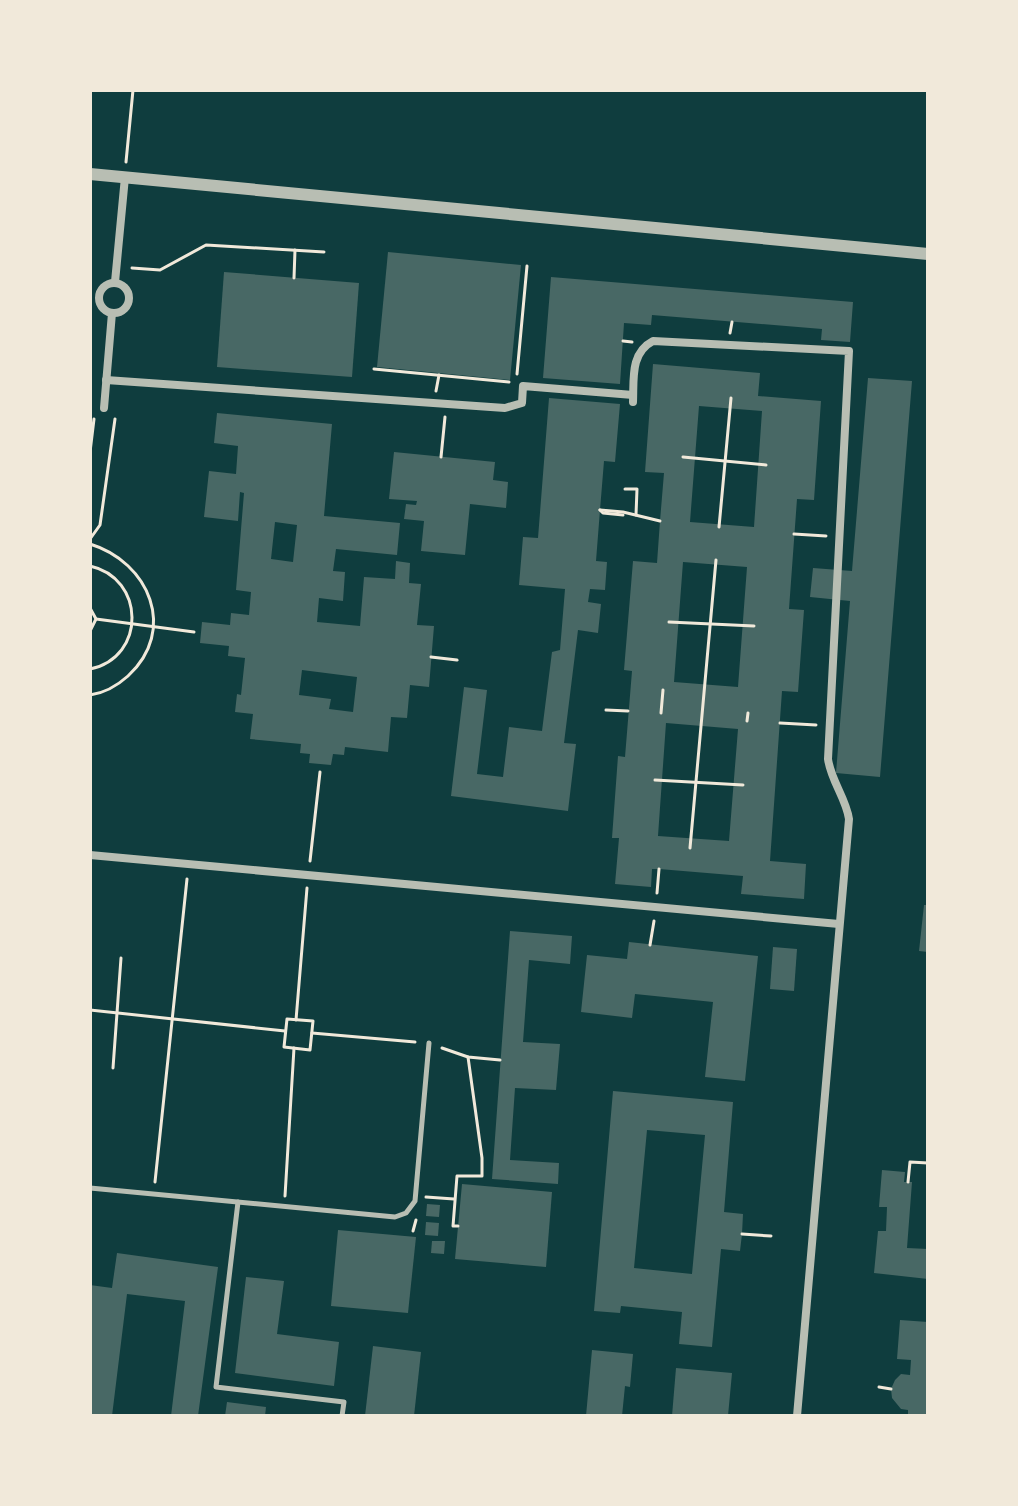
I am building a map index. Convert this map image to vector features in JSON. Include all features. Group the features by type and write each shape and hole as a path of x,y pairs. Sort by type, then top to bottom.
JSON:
{"street":[{"path":"90,174 928,254"},
{"path":"115,282 125,177"},
{"path":"115,282 126,287 129,300 124,309 112,313 102,308 98,297 104,286 115,282"},
{"path":"104,408 112,313"},
{"path":"106,380 505,408 522,403 523,386 633,399 636,356 653,341 849,351 829,766 849,819 797,1416"},
{"path":"90,855 839,924"}],"lane":[{"path":"90,1188 395,1217 406,1213 415,1201 429,1043"},
{"path":"238,1202 216,1387 344,1402 342,1416"}],"path":[{"path":"125,177 133,90"},
{"path":"116,267 160,270 206,245 324,252"},
{"path":"294,278 295,250"},
{"path":"374,369 517,383 527,266"},
{"path":"623,341 632,342"},
{"path":"719,527 731,398"},
{"path":"441,457 446,403"},
{"path":"90,452 94,412 104,408 115,414 100,525 90,542 125,560 141,578 150,597 153,628 148,647 136,668 118,685 90,695"},
{"path":"683,457 766,465"},
{"path":"625,489 637,489 636,515"},
{"path":"623,515 600,510 660,521"},
{"path":"794,534 839,536"},
{"path":"690,848 716,560"},
{"path":"90,566 106,571 123,586 132,607 133,625 121,651 107,663 90,669"},
{"path":"90,608 96,619"},
{"path":"96,619 194,632"},
{"path":"90,631 96,619"},
{"path":"669,622 754,626"},
{"path":"431,657 457,660"},
{"path":"661,713 663,690"},
{"path":"606,710 628,711"},
{"path":"747,721 748,713"},
{"path":"780,723 830,725"},
{"path":"296,1020 320,772"},
{"path":"655,780 743,785"},
{"path":"154,1194 189,864"},
{"path":"650,945 659,869"},
{"path":"113,1068 121,958"},
{"path":"90,1010 285,1031"},
{"path":"287,1019 313,1021 310,1050 284,1047 285,1031 287,1019"},
{"path":"312,1033 429,1043 468,1057 500,1060"},
{"path":"285,1207 294,1048"},
{"path":"458,1226 453,1226 457,1176 482,1176 468,1057"},
{"path":"908,1182 910,1162 928,1163"},
{"path":"742,1234 771,1236"},
{"path":"879,1387 891,1389"}],"building":[{"path":"388,252 521,265 510,380 377,367"},
{"path":"224,272 359,283 352,377 217,367"},
{"path":"551,277 853,302 850,342 821,340 822,329 652,315 651,325 624,323 620,384 543,378"},
{"path":"653,364 760,373 758,396 821,401 814,500 797,499 789,609 804,610 798,692 782,691 770,861 806,864 804,899 741,894 743,876 659,869 652,869 651,887 615,884 619,838 612,838 618,756 625,757 632,671 624,670 633,561 657,563 664,473 645,472","holes":["699,406 762,411 754,527 690,522","683,562 747,567 738,687 674,682","666,723 738,729 729,841 658,836"]},
{"path":"868,378 912,381 880,777 836,773 850,601 810,597 813,568 852,571"},
{"path":"549,398 620,404 615,462 604,461 600,510 596,561 607,562 605,590 590,589 588,602 601,604 598,633 578,630 564,743 576,744 568,811 451,796 464,687 487,690 477,774 503,777 509,727 542,731 552,652 560,650 565,589 519,585 523,537 538,538"},
{"path":"217,413 332,424 324,516 400,523 397,555 336,549 333,571 345,572 343,601 319,598 317,622 360,626 364,577 395,579 396,561 410,563 409,583 421,584 417,625 434,626 429,687 410,685 407,718 391,717 388,752 345,747 344,755 333,754 331,765 309,763 310,754 300,753 301,744 250,739 253,714 235,712 237,694 241,695 245,658 228,656 229,646 200,643 202,622 230,625 231,613 249,615 251,592 236,590 244,493 240,492 238,521 204,517 209,471 236,474 238,446 214,443","holes":["275,522 297,525 293,562 271,559","302,670 357,677 353,712 329,709 331,699 299,695"]},
{"path":"394,452 495,462 493,480 508,482 506,508 470,504 465,555 421,551 424,521 404,519 406,504 416,505 417,501 389,499"},
{"path":"924,905 928,905 928,952 919,951"},
{"path":"510,931 572,936 570,964 529,960 523,1042 560,1044 556,1090 515,1088 510,1160 559,1163 558,1184 492,1179"},
{"path":"629,942 758,956 745,1081 705,1077 713,1002 635,994 632,1018 581,1012 587,955 627,959"},
{"path":"773,947 797,949 794,991 770,989"},
{"path":"613,1091 733,1102 724,1212 743,1214 742,1234 740,1251 721,1249 712,1347 679,1344 682,1312 621,1306 620,1313 594,1311","holes":["647,1130 705,1135 692,1274 634,1268"]},
{"path":"882,1170 905,1172 904,1182 912,1182 907,1248 928,1249 928,1279 874,1273 878,1231 886,1231 887,1207 879,1207"},
{"path":"462,1184 552,1192 546,1267 455,1259"},
{"path":"427,1204 440,1205 439,1217 426,1216"},
{"path":"426,1222 439,1223 438,1236 425,1235"},
{"path":"338,1230 416,1237 408,1313 331,1306"},
{"path":"432,1241 445,1241 444,1254 431,1253"},
{"path":"117,1253 218,1267 198,1416 171,1416 185,1301 127,1294 112,1416 90,1416 90,1285 112,1288"},
{"path":"246,1277 284,1281 277,1334 339,1342 334,1386 235,1373"},
{"path":"900,1320 928,1322 928,1416 908,1416 908,1410 901,1409 892,1398 891,1389 895,1380 901,1374 910,1375 911,1360 897,1359"},
{"path":"373,1346 421,1352 414,1416 365,1416"},
{"path":"592,1350 633,1354 630,1387 625,1386 622,1416 586,1416"},
{"path":"676,1368 732,1373 728,1416 672,1416"},
{"path":"227,1402 266,1407 265,1416 225,1416"}]}
